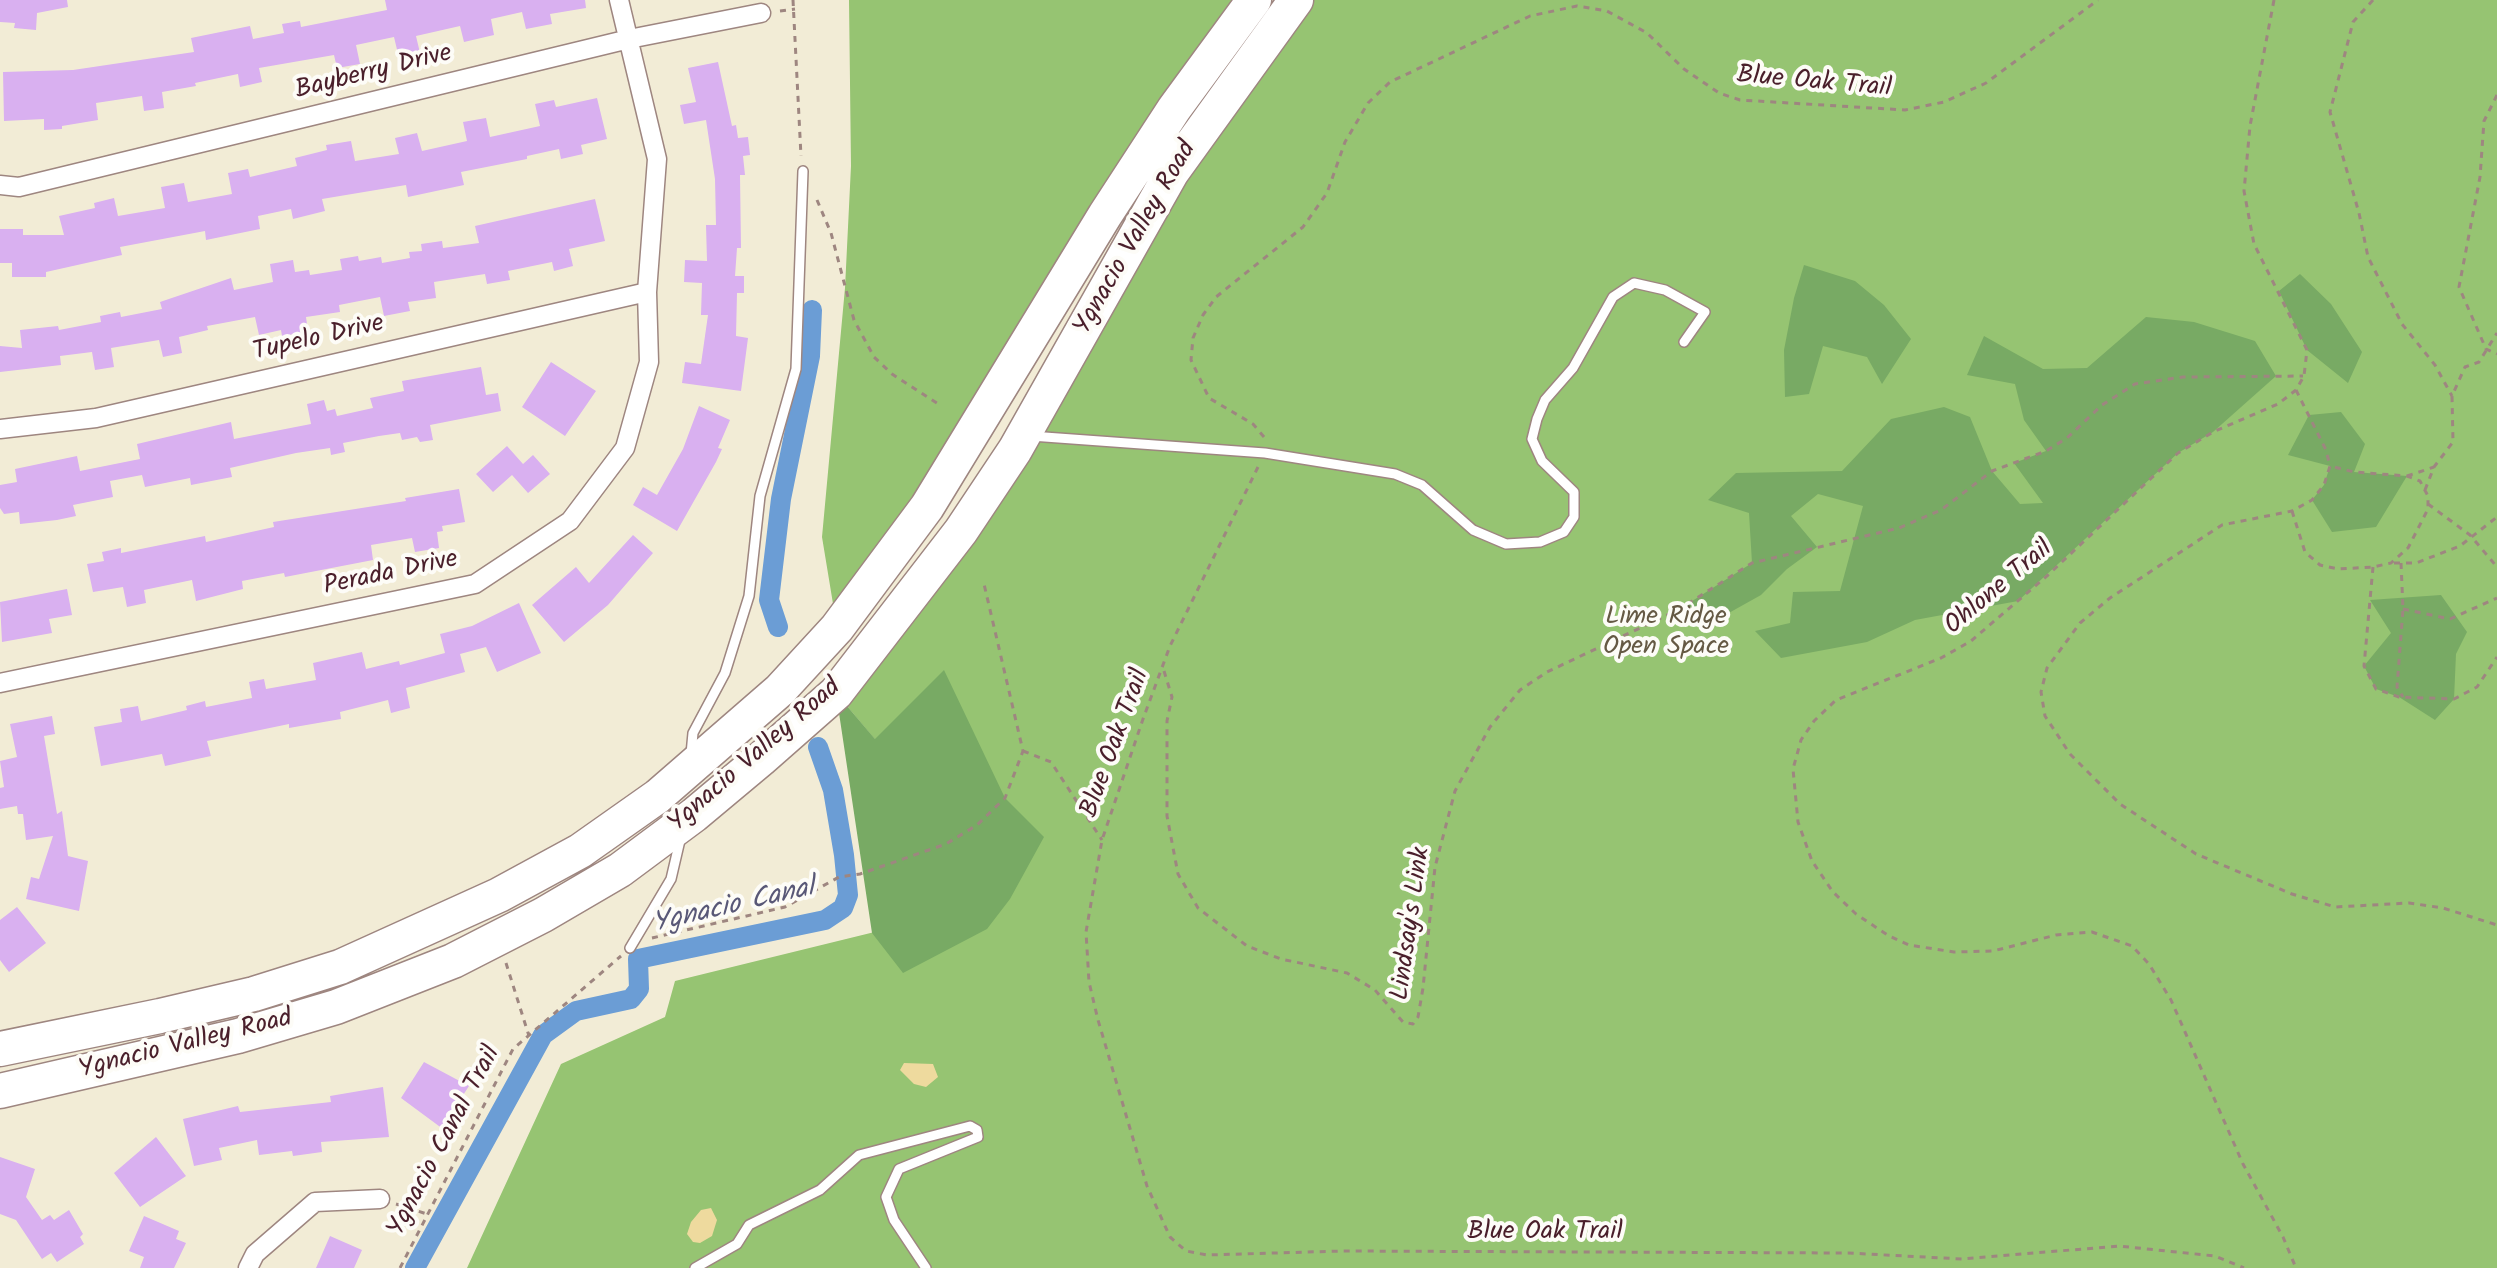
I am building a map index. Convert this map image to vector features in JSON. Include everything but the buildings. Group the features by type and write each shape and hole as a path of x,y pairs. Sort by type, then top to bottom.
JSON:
{"highway":[{"name":"Ygnacio Valley Road","path":"0,1049 254,994 340,967 422,933 580,851 689,776 780,690 818,649 927,507 1105,215 1174,109 1254,0"},
{"name":"Ygnacio Valley Road","path":"0,1091 238,1036 336,1007 453,961 620,870 836,693 961,531 1023,435 1172,172 1296,0"}],"street":[{"name":"Perada Drive","path":"0,683 475,584 570,521 625,448 649,362 647,292 657,159 619,0"},
{"name":"Bayberry Drive","path":"0,185 19,187 629,39 761,13"},
{"name":"Tupelo Drive","path":"0,429 96,418 647,292"},
{"path":"248,1268 255,1254 315,1202 380,1199"}],"lane":[{"path":"689,776 693,733 725,673 749,596 760,496 796,369 803,171"},
{"path":"1023,435 1265,453 1395,474 1422,485 1473,530 1506,544 1540,542 1564,532 1574,517 1574,492 1542,461 1532,439 1537,419 1545,400 1573,368 1613,297 1634,283 1665,290 1705,312 1684,342"},
{"path":"630,948 671,879 685,816"},
{"path":"695,1268 737,1244 749,1225 820,1190 859,1155 970,1126 977,1130 978,1137 899,1169 886,1197 894,1220 926,1268"}],"path":[{"path":"793,0 799,146 803,171 831,233 854,320 874,357 892,374 940,405"},
{"name":"Blue Oak Trail","path":"2098,0 1986,83 1944,102 1905,110 1740,100 1719,93 1684,69 1634,26 1607,11 1577,6 1530,16 1390,82 1368,103 1345,142 1327,193 1303,227 1216,297 1203,315 1193,338 1191,360 1209,398 1263,433 1265,453 1170,646 1164,671 1143,719 1102,840 1086,932 1089,982 1147,1186 1170,1237 1186,1251 1207,1255 1343,1251 1848,1253 1962,1259 2119,1246 2215,1256 2244,1268"},
{"path":"2274,0 2250,126 2244,191 2254,244 2307,350 2304,376"},
{"path":"2373,0 2353,22 2330,112 2345,159 2368,257 2402,324 2435,365 2452,396"},
{"path":"2497,95 2484,121 2480,177 2459,287 2486,349 2497,354"},
{"path":"2425,490 2434,467 2453,442 2452,396 2465,367 2479,362 2497,333"},
{"name":"Ohlone Trail","path":"2296,1268 2283,1237 2243,1164 2171,1000 2149,964 2132,946 2092,932 2056,935 1993,951 1954,952 1909,945 1889,936 1856,914 1833,892 1812,861 1798,822 1793,769 1801,740 1814,721 1836,700 1941,658 1971,641 2048,575 2178,453 2213,432 2278,404 2296,390 2304,376"},
{"name":"Lindsay's Link","path":"1164,671 1172,697 1167,721 1167,816 1178,874 1198,908 1247,946 1281,959 1347,973 1375,990 1403,1022 1413,1024 1418,1017 1423,988 1435,867 1455,791 1490,727 1520,690 1547,672 1678,610 1752,563 1887,532 1941,510 1992,471 2046,451 2067,438 2102,405 2135,384 2183,377 2304,376"},
{"path":"2296,390 2326,450 2330,466 2324,485 2312,500 2292,511 2222,525 2110,598 2080,623 2047,668 2041,692 2045,716 2070,754 2120,804 2196,854 2292,894 2335,907 2409,903 2443,908 2497,925"},
{"path":"2330,466 2354,472 2407,476 2420,481 2428,504 2408,548 2391,563"},
{"path":"2407,476 2434,467"},
{"path":"2428,504 2470,535 2497,567"},
{"path":"2292,511 2305,552 2320,565 2338,569 2416,563 2460,546 2470,535 2497,517"},
{"path":"2401,563 2403,609 2397,687 2404,697"},
{"path":"2373,567 2364,666 2376,689 2404,697 2454,699 2477,687 2497,657"},
{"path":"984,584 1023,751 1051,762 1102,840"},
{"path":"2403,609 2450,619 2497,598"},
{"name":"Ygnacio Canal Trail","path":"400,1268 513,1049 630,948 653,938 785,907 839,877 860,874 946,844 977,825 1005,798 1023,751"},
{"path":"498,938 529,1036"},
{"path":"418,1212 427,1214"}],"green space":[{"path":"849,0 1254,0 837,628 822,537 845,288 851,166"},
{"name":"Lime Ridge Open Space","path":"1296,0 2497,0 2497,1268 467,1268 561,1064 665,1017 675,981 1009,899 836,693"},
{"path":"1804,265 1855,281 1884,305 1911,339 1882,384 1867,357 1823,346 1809,394 1785,397 1784,350"},
{"path":"2300,274 2331,304 2362,352 2348,383 2307,350 2279,291"},
{"path":"2146,317 2194,322 2255,341 2276,376 2213,432 2178,453 2018,601 1915,620 1867,642 1781,658 1755,631 1790,623 1793,592 1840,591 1863,506 1818,494 1791,516 1817,547 1787,569 1761,595 1718,619 1678,610 1752,563 1749,513 1708,500 1736,473 1842,471 1891,419 1944,407 1970,417 1992,471 2020,504 2043,503 2014,463 2046,451 2024,420 2015,384 1967,375 1984,336 2043,369 2087,368"},
{"path":"2341,412 2365,444 2354,472 2407,476 2376,527 2332,532 2312,500 2324,485 2330,466 2288,455 2309,415"},
{"path":"2441,595 2467,632 2456,654 2454,699 2435,720 2399,697 2376,689 2364,666 2391,633 2370,600"},
{"path":"944,670 1005,798 1044,837 1010,899 987,929 903,973 872,933 836,693 875,739"}],"sand":[{"path":"904,1063 933,1064 938,1077 926,1087 914,1084 900,1070"},
{"path":"711,1208 717,1220 712,1236 700,1243 693,1242 687,1234 691,1222 701,1210"}],"waterway":[{"name":"Ygnacio Canal","path":"778,627 769,600 781,499 810,356 812,310"},
{"name":"Ygnacio Canal","path":"415,1268 543,1035 576,1011 631,999 639,989 638,959 825,920 843,908 848,895 844,855 833,790 818,747"}]}
